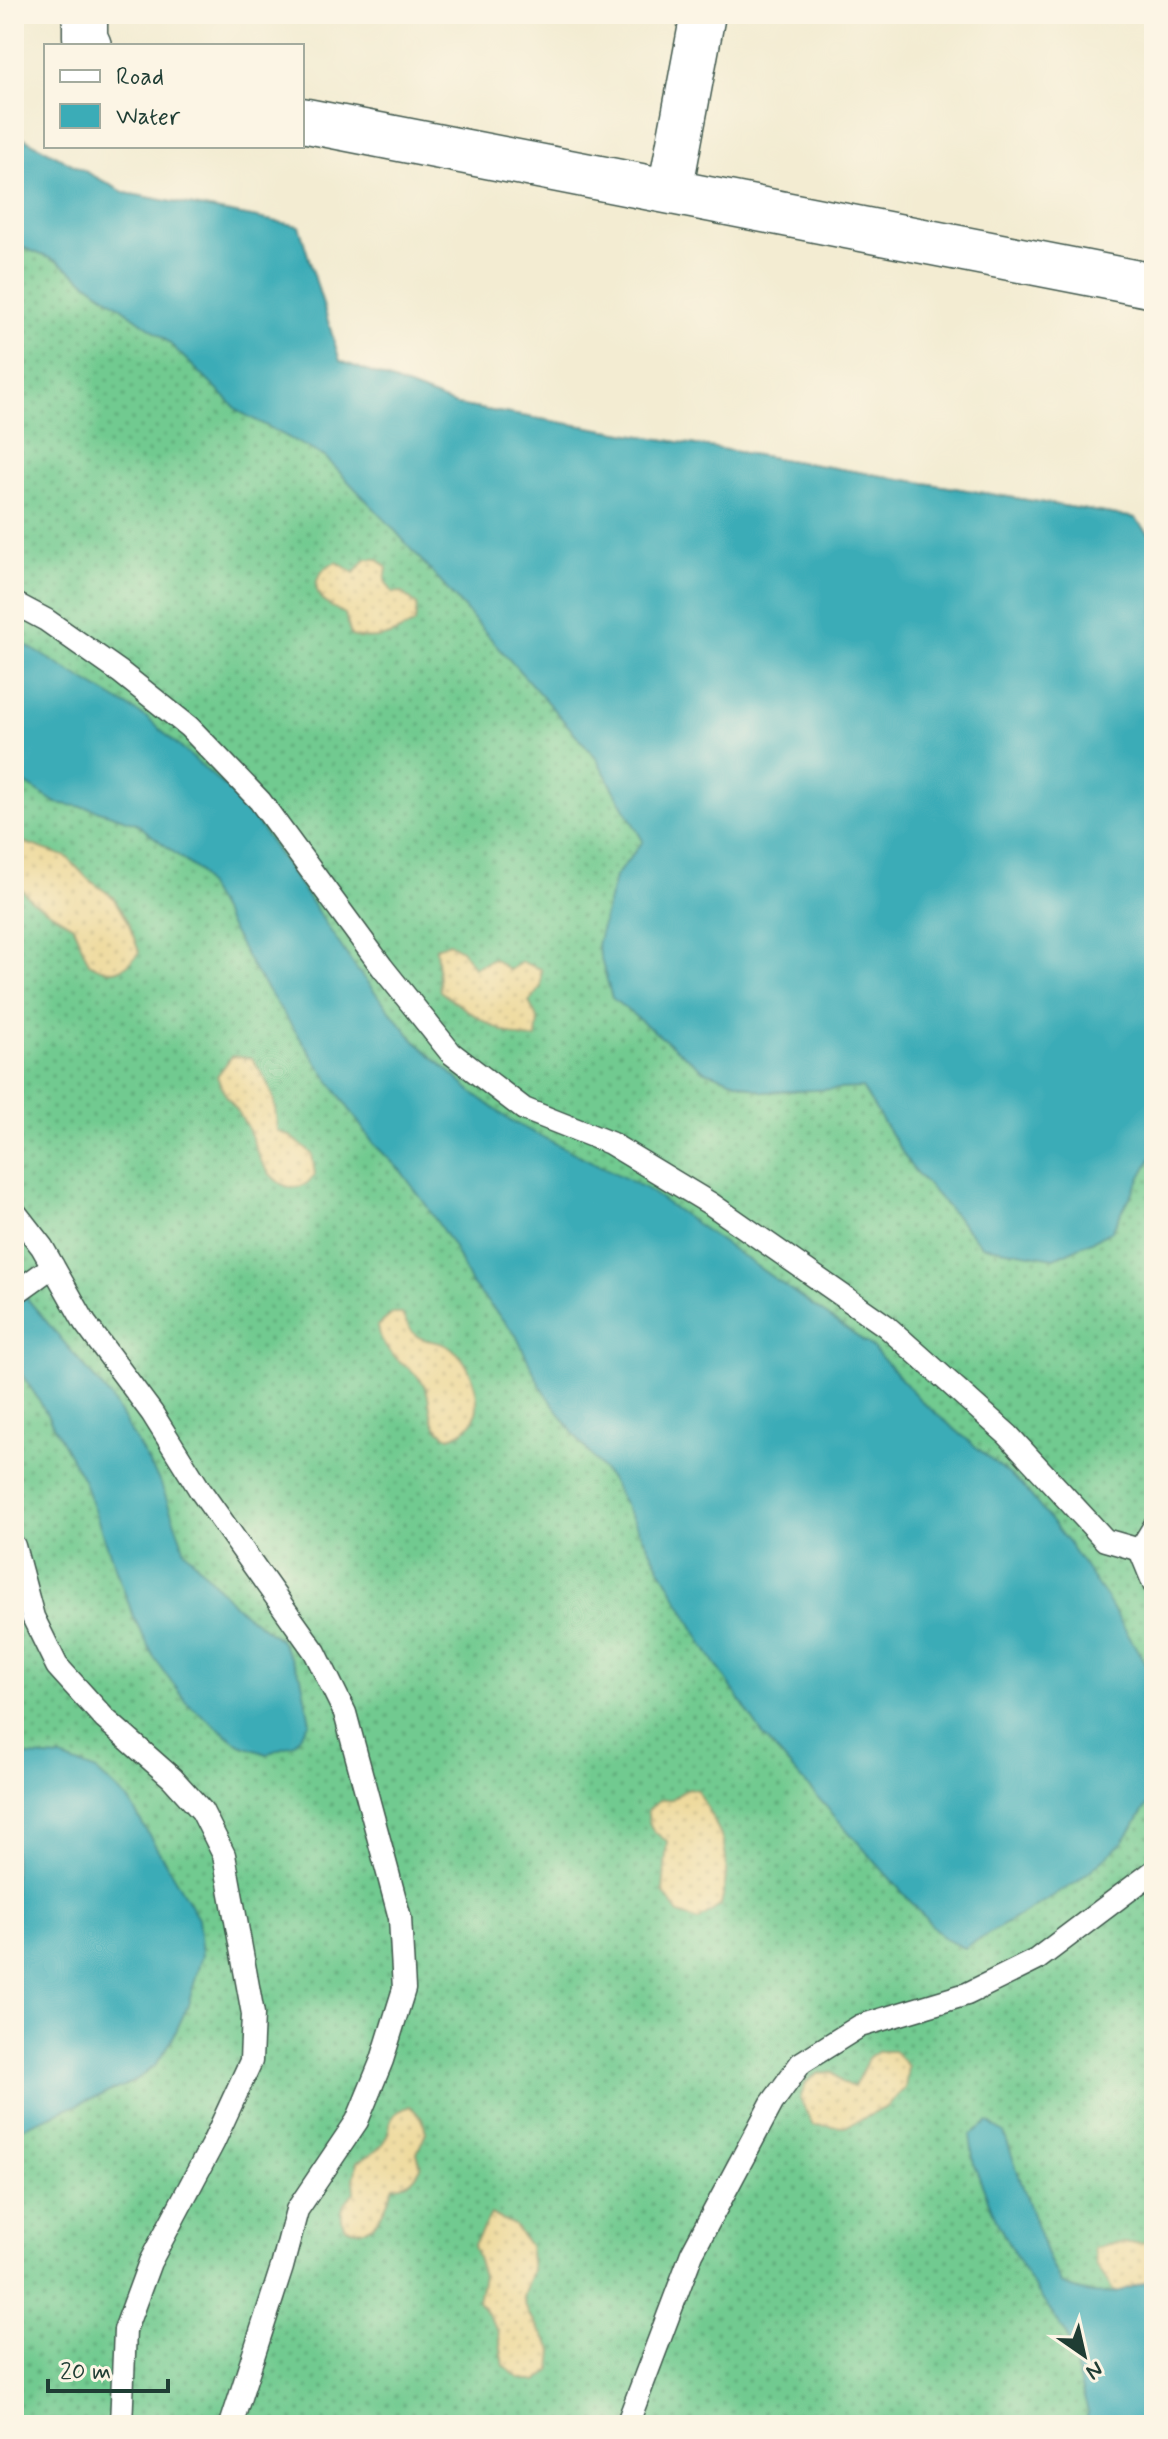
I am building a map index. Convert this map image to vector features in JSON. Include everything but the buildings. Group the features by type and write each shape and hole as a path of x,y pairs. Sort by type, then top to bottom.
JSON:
{"street":[{"path":"85,14 88,44"},
{"path":"670,191 703,14"},
{"path":"304,120 1154,286"}],"lane":[{"path":"14,603 46,620 120,672 189,727 260,801 382,967 451,1053 524,1109 610,1143 711,1204 886,1326 1008,1435 1105,1540 1140,1550"},
{"path":"14,1211 42,1247 48,1270 152,1413 200,1490 315,1652 345,1713 400,1918 404,1989 382,2060 357,2121 297,2210 231,2425"},
{"path":"14,1294 48,1270"},
{"path":"1140,1550 1154,1527"},
{"path":"14,1546 33,1617 57,1666 105,1719 172,1778 202,1811 219,1844 224,1855 253,2014 251,2061 213,2143 150,2262 125,2330 121,2425"},
{"path":"1140,1550 1154,1584"},
{"path":"627,2425 692,2253 772,2103 801,2063 860,2026 967,1994 1036,1960 1154,1871"}],"green space":[{"path":"14,126 18,135 125,193 299,226 340,361 456,405 1135,518 1154,539 1154,2425 14,2425"}],"sand":[{"path":"366,559 378,559 387,568 385,581 393,593 401,592 417,605 415,623 384,637 368,639 351,636 345,614 322,599 317,582 326,568 337,562 354,573"},
{"path":"14,839 67,857 88,879 113,897 129,924 139,952 129,964 111,971 89,963 73,926 32,901 22,890 14,888"},
{"path":"449,943 461,950 474,967 494,959 509,970 522,962 541,969 541,987 529,1002 538,1020 536,1038 500,1030 440,991 436,948"},
{"path":"232,1056 252,1058 271,1092 277,1131 290,1136 312,1154 315,1175 308,1183 293,1188 286,1186 272,1176 261,1161 246,1125 217,1076"},
{"path":"392,1314 402,1314 414,1334 447,1346 467,1366 475,1386 477,1407 470,1425 461,1432 449,1437 441,1432 433,1421 421,1380 386,1347 378,1326"},
{"path":"688,1788 697,1790 706,1806 724,1845 726,1857 721,1905 698,1921 679,1914 663,1892 667,1841 652,1828 648,1816 648,1810 660,1800 672,1799"},
{"path":"879,2051 894,2051 908,2066 905,2088 887,2107 845,2127 813,2125 800,2099 806,2083 817,2073 833,2072 842,2083 854,2087 868,2059"},
{"path":"410,2106 422,2118 426,2132 417,2153 421,2167 410,2181 394,2186 382,2213 371,2226 354,2230 344,2226 342,2211 355,2192 357,2162 379,2148 392,2117"},
{"path":"491,2214 514,2225 529,2246 532,2270 523,2297 528,2313 553,2350 551,2371 537,2382 519,2378 504,2366 498,2330 478,2301 483,2275 473,2246"},
{"path":"1154,2242 1154,2279 1115,2293 1097,2266 1093,2249 1107,2244"}],"water":[{"path":"14,126 18,135 125,193 299,226 340,361 456,405 1135,518 1154,539 1154,1153 1111,1232 1055,1258 982,1246 912,1168 862,1088 764,1092 703,1070 612,998 597,945 615,877 643,841 595,756 390,525 325,457 240,412 164,338 57,261 14,244"},
{"path":"14,638 147,718 229,790 252,815 357,970 415,1041 472,1092 512,1122 645,1188 872,1347 922,1402 1023,1486 1107,1599 1154,1678 1154,1795 1122,1843 1077,1882 964,1948 943,1938 765,1738 704,1646 611,1480 540,1385 516,1335 470,1282 453,1246 424,1202 401,1171 373,1143 317,1063 254,970 199,872 136,823 90,808 56,803 14,776"},
{"path":"14,1279 111,1398 161,1484 185,1551 235,1606 280,1640 301,1676 310,1722 294,1744 267,1754 240,1745 188,1704 155,1659 134,1618 83,1480 39,1400 14,1363"},
{"path":"14,1755 61,1758 97,1771 129,1801 198,1918 202,1955 188,2005 172,2040 155,2066 133,2082 14,2131"},
{"path":"989,2122 1004,2133 1047,2255 1061,2284 1098,2294 1154,2279 1154,2425 1085,2425 1088,2412 1066,2334 1029,2280 998,2224 974,2165 970,2135"}]}
